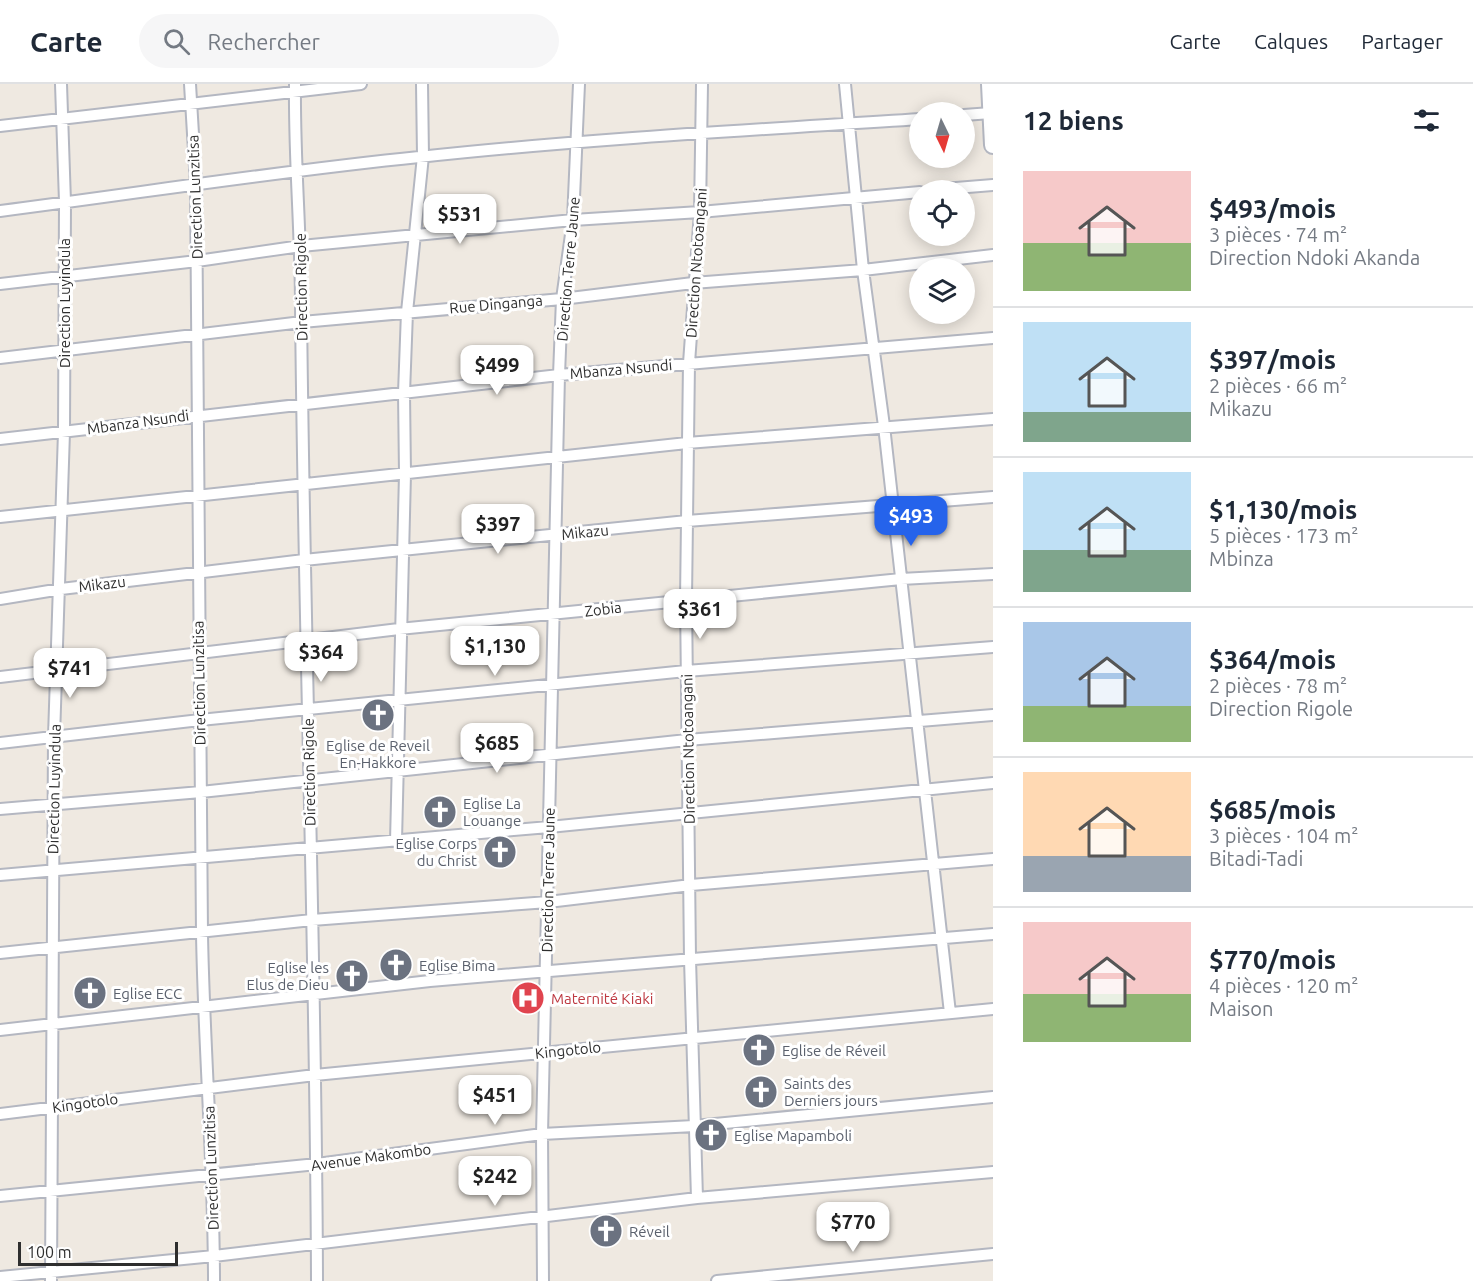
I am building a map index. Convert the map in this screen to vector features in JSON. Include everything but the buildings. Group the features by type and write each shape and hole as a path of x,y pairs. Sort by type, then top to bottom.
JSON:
{"street":[{"name":"Direction Luyindula","path":"52,1276 50,1108 52,872 64,432 65,202 61,84"},
{"name":"Direction Lunzitisa","path":"190,84 196,184 202,933 207,1087 214,1176 214,1281"},
{"path":"0,126 61,117 191,106 295,88 361,84"},
{"path":"396,841 399,629 405,474 404,393 407,312 423,156 422,84"},
{"name":"Direction Terre Jaune","path":"543,1281 542,1134 554,686 559,375 562,298 573,220 579,84"},
{"name":"Direction Ntotoangani","path":"697,1198 690,959 686,599 689,363 693,283 700,212 702,84"},
{"path":"845,84 863,270 884,426 891,506 910,653 950,1013"},
{"path":"990,84 993,145"},
{"name":"Direction Rigole","path":"295,88 301,246 304,560 314,995 317,1281"},
{"path":"975,114 991,113"},
{"path":"0,211 297,170 423,156 703,133 909,120"},
{"path":"975,186 993,185"},
{"path":"0,284 197,261 301,246 573,220 700,212 909,193"},
{"name":"Rue Dinganga","path":"0,358 302,322 562,298 693,283 863,270 993,255"},
{"name":"Mbanza Nsundi","path":"0,439 559,375 993,338"},
{"path":"0,517 687,443 993,419"},
{"name":"Mikazu","path":"0,599 61,589 304,560 687,521 993,497"},
{"name":"Zobia","path":"0,677 198,651 554,615 686,599 901,579 993,574"},
{"path":"0,743 200,720 686,671 993,647"},
{"path":"0,809 201,792 687,740 993,715"},
{"path":"0,875 690,814 993,783"},
{"path":"0,953 312,920 548,902 690,885 993,858"},
{"path":"0,1030 430,981 993,934"},
{"name":"Kingotolo","path":"0,1114 315,1074 993,1009"},
{"name":"Avenue Makombo","path":"0,1196 214,1176 542,1134 694,1126 993,1097"},
{"path":"0,1277 52,1276 697,1198 993,1172"},
{"path":"717,1281 993,1254"}],"place":[{"name":"Eglise de Reveil En-Hakkore","path":"378,715"},
{"name":"Eglise La Louange","path":"440,812"},
{"name":"Eglise Corps du Christ","path":"500,852"},
{"name":"Eglise Bima","path":"396,965"},
{"name":"Eglise les Elus de Dieu","path":"352,976"},
{"name":"Eglise ECC","path":"90,993"},
{"name":"Maternité Kiaki","path":"528,998"},
{"name":"Eglise de Réveil","path":"759,1050"},
{"name":"Saints des Derniers jours","path":"761,1092"},
{"name":"Eglise Mapamboli","path":"711,1135"},
{"name":"Réveil","path":"606,1231"}]}
